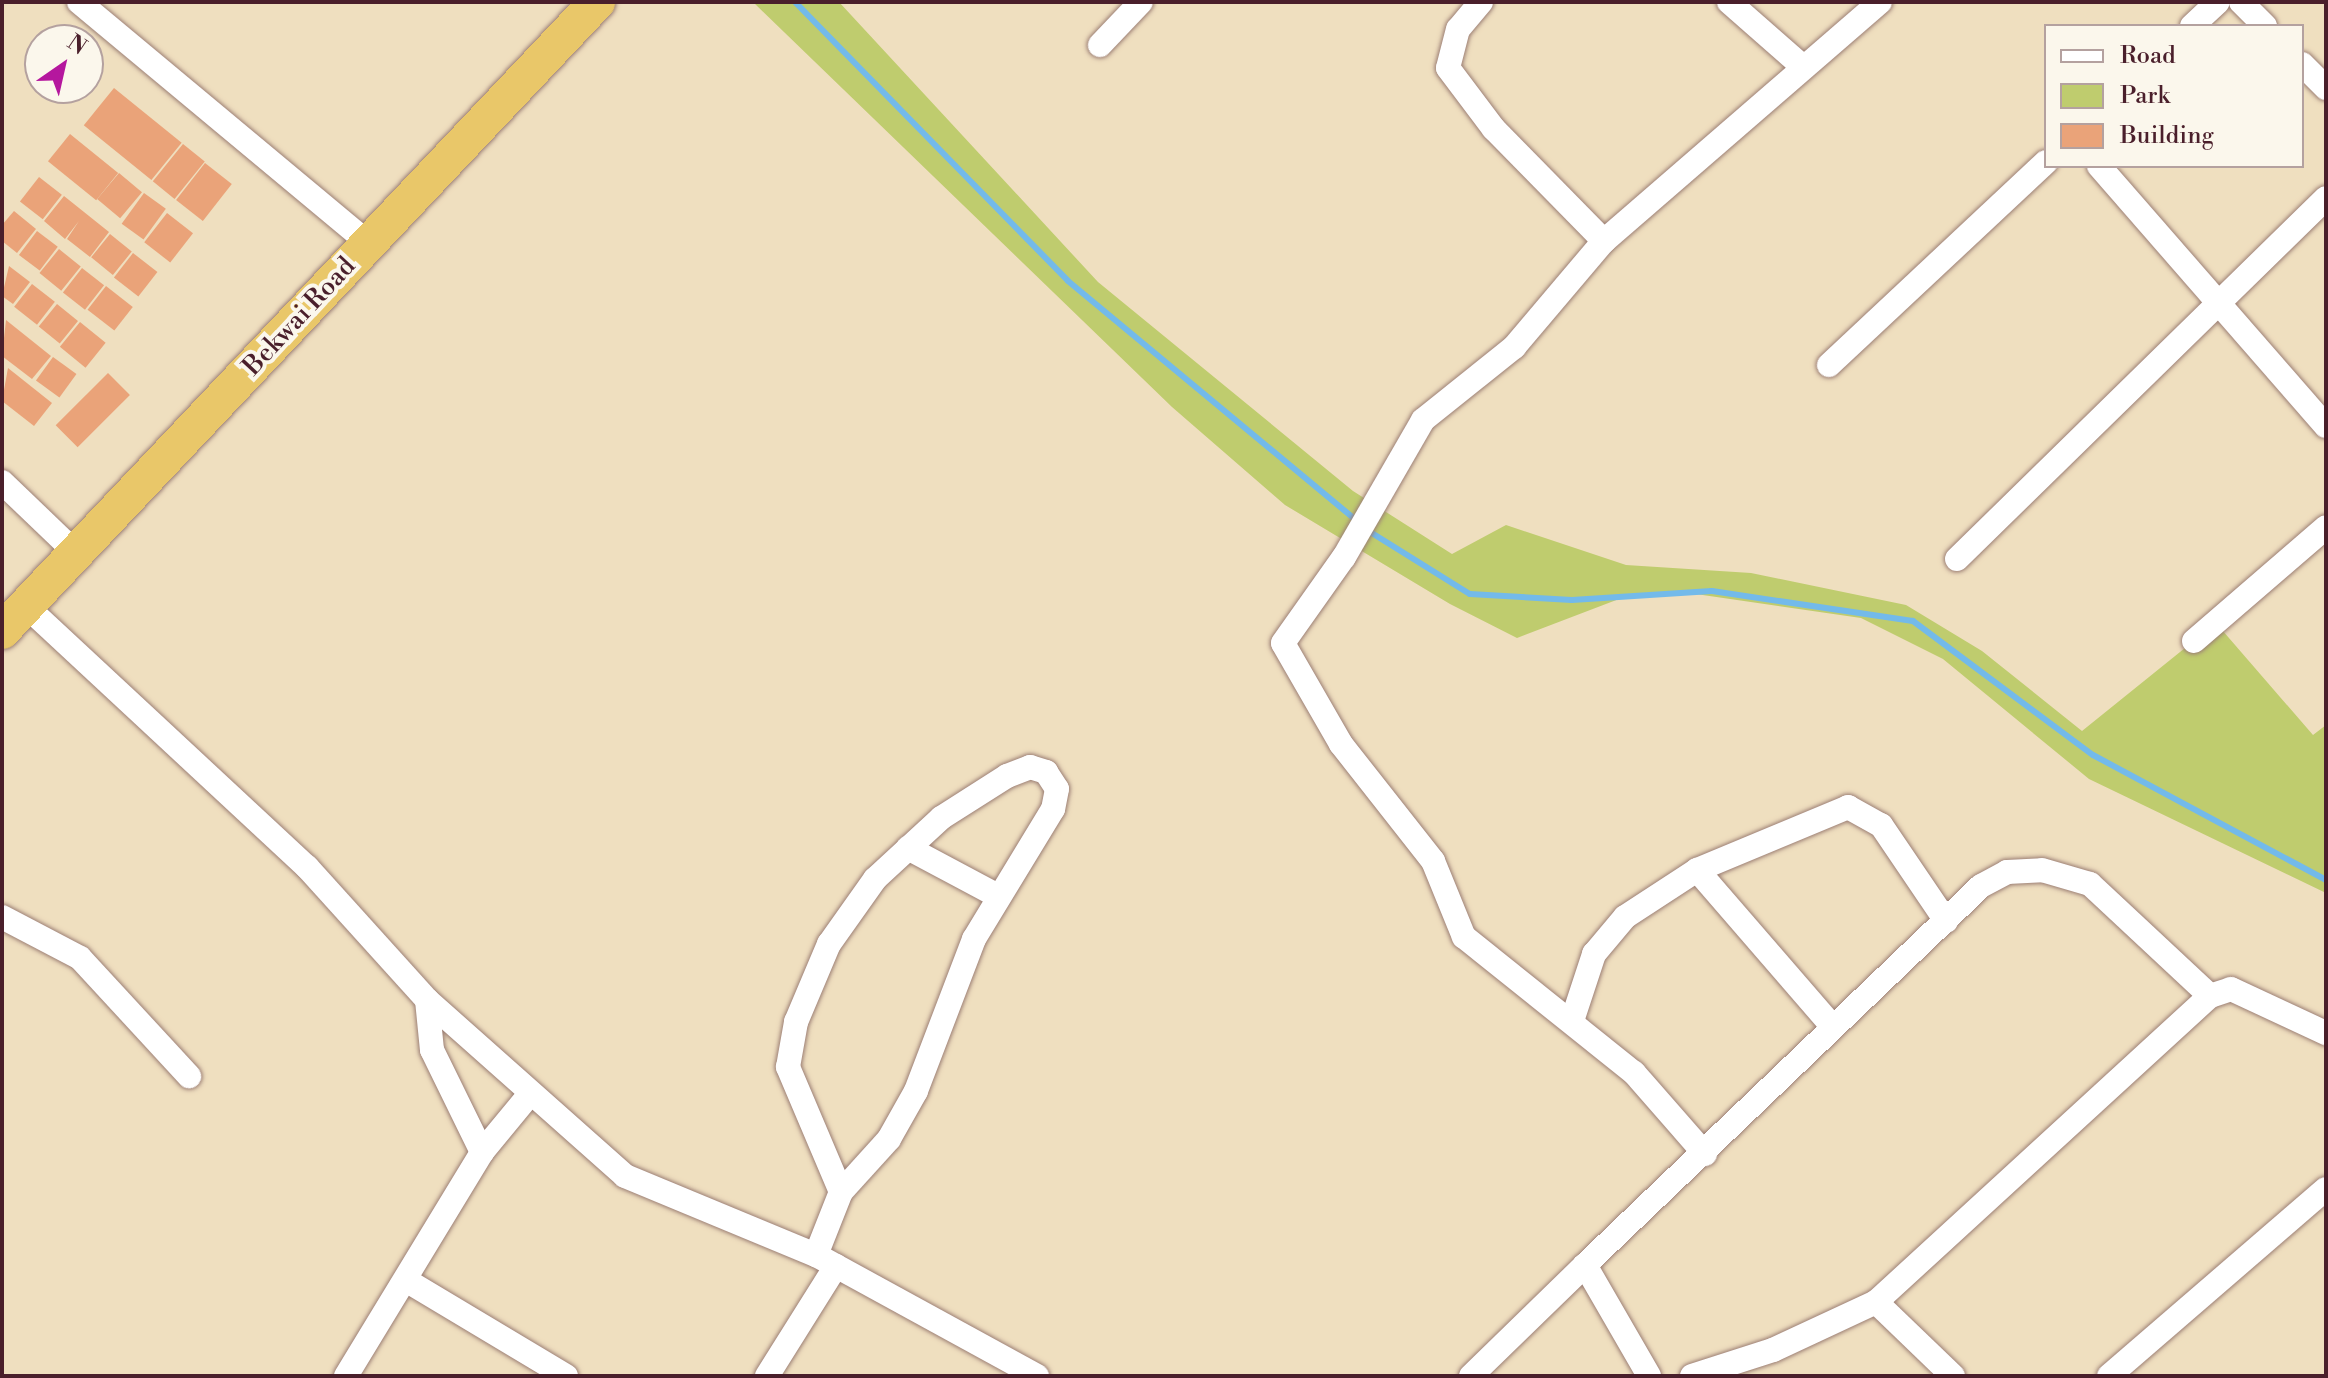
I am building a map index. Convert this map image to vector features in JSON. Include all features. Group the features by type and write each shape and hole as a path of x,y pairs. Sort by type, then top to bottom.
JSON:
{"highway":[{"name":"Bekwai Road","path":"14,619 73,550 597,2"}],"street":[{"path":"79,2 368,243"},
{"path":"1100,45 1141,2"},
{"path":"1481,2 1458,29 1448,68 1494,129 1604,241"},
{"path":"1729,2 1803,67"},
{"path":"1705,1154 1634,1073 1464,937 1433,861 1341,744 1283,643 1344,557 1423,420 1514,347 1604,241 1880,2"},
{"path":"2194,24 2218,2"},
{"path":"2241,2 2263,24"},
{"path":"2304,66 2326,88"},
{"path":"1829,365 2044,164"},
{"path":"2101,168 2220,297 2326,426"},
{"path":"1957,559 2220,297 2326,198"},
{"path":"2,482 73,550"},
{"path":"2194,641 2326,527"},
{"path":"14,619 307,867 427,1000 625,1176 826,1260 1037,1376"},
{"path":"767,1376 826,1260 841,1192 889,1139 916,1091 998,896 1053,809 1057,789 1046,772 1030,767 1007,776 908,848 849,912 791,1038 788,1067 841,1192"},
{"path":"1572,1021 1606,936 1697,870 1848,807 1881,825 1946,921"},
{"path":"908,848 998,896"},
{"path":"1697,870 1832,1026"},
{"path":"1471,1376 1705,1154 1832,1026 1981,886 2007,872 2042,870 2090,884 2210,996"},
{"path":"2,917 80,958 189,1076"},
{"path":"1692,1376 1773,1350 1876,1302 2210,996 2231,989 2326,1033"},
{"path":"427,1000 432,1050 482,1152"},
{"path":"346,1376 409,1282 482,1152 530,1094"},
{"path":"2109,1376 2326,1189"},
{"path":"1585,1265 1649,1376"},
{"path":"409,1282 566,1376"},
{"path":"1876,1302 1953,1376"}],"green space":[{"path":"753,2 839,2 1098,282 1353,491 1452,554 1506,525 1626,565 1751,573 1906,605 1982,651 2082,731 2216,623 2313,735 2326,725 2326,893 2089,779 1943,659 1861,618 1682,592 1619,599 1517,638 1450,604 1285,505 1172,407"}],"building":[{"path":"114,88 182,143 151,180 84,125"},
{"path":"70,134 118,173 96,200 48,161"},
{"path":"183,144 205,162 175,199 153,181"},
{"path":"205,163 232,184 203,221 176,200"},
{"path":"119,173 142,192 120,218 97,199"},
{"path":"39,177 62,195 43,219 20,201"},
{"path":"144,193 166,209 144,240 122,224"},
{"path":"64,196 109,232 90,257 67,239 79,221 65,239 44,221"},
{"path":"14,211 36,229 17,253 2,241 2,225"},
{"path":"167,213 193,233 170,262 144,242"},
{"path":"37,231 58,247 40,271 19,255"},
{"path":"110,234 132,252 113,275 91,257"},
{"path":"59,249 81,267 61,291 39,273"},
{"path":"133,253 157,272 138,297 114,277"},
{"path":"9,266 30,282 13,304 2,296"},
{"path":"82,268 104,285 85,310 63,292"},
{"path":"32,284 55,302 37,325 14,307"},
{"path":"106,286 133,307 114,331 88,310"},
{"path":"57,304 78,321 60,344 39,327"},
{"path":"6,320 51,356 32,379 2,356"},
{"path":"80,322 106,343 86,368 60,347"},
{"path":"53,357 76,374 59,398 36,380"},
{"path":"8,368 52,403 34,426 2,401"},
{"path":"108,373 130,395 78,447 56,425"}],"waterway":[{"path":"795,2 1068,281 1359,523"},
{"path":"1367,530 1470,594 1572,600 1712,591 1913,621 2093,755 2326,880"}]}
